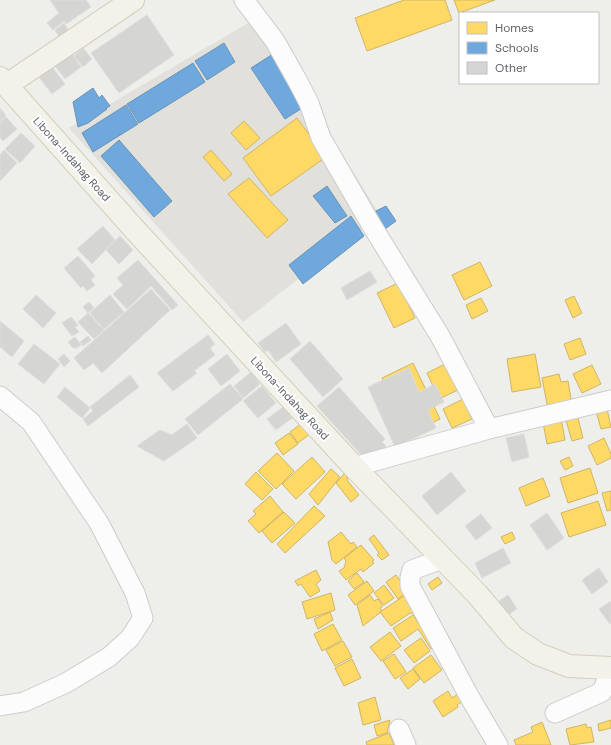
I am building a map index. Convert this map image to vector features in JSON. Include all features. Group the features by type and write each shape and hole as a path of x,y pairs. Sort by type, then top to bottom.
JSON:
{"main road":[{"path":"3,81 133,0"},
{"name":"Libona-Indahag Road","path":"3,81 136,231 354,467 478,595 514,638 538,654 569,666 609,669"}],"street":[{"path":"244,0 275,42 308,103 321,138 372,226 440,336 489,428"},
{"path":"0,396 31,422 99,523 135,593 142,618 130,638 109,657 66,683 24,702 0,706"},
{"path":"354,467 489,428 611,400"},
{"path":"442,559 412,570 410,586 469,696 498,745"},
{"path":"555,713 602,692 609,669"}],"shaded area":[{"path":"257,18 380,215 243,322 69,128"}],"building: Homes":[{"path":"404,0 445,0 452,20 367,51 355,18"},
{"path":"454,0 495,0 459,12"},
{"path":"297,118 326,157 271,196 243,158"},
{"path":"244,121 260,138 246,150 231,133"},
{"path":"211,150 232,174 224,181 203,157"},
{"path":"249,178 288,220 267,238 228,194"},
{"path":"480,262 492,286 464,300 452,275"},
{"path":"398,283 415,318 394,328 377,293"},
{"path":"574,296 582,313 573,318 565,300"},
{"path":"481,298 488,311 472,319 466,305"},
{"path":"580,338 586,354 570,360 564,344"},
{"path":"535,354 541,387 512,392 507,359"},
{"path":"451,361 464,387 439,399 427,373"},
{"path":"413,363 440,419 409,434 382,378"},
{"path":"592,365 601,384 582,393 573,374"},
{"path":"559,374 561,382 568,381 572,404 548,409 542,378"},
{"path":"463,399 472,419 452,428 443,409"},
{"path":"607,409 611,427 601,429 596,411"},
{"path":"577,414 583,438 572,441 565,417"},
{"path":"561,418 565,440 547,444 543,422"},
{"path":"302,423 310,434 298,443 290,432"},
{"path":"289,433 298,444 283,455 275,443"},
{"path":"604,438 611,454 611,458 597,465 588,446"},
{"path":"277,453 294,471 276,489 258,471"},
{"path":"312,457 325,472 296,499 282,484"},
{"path":"569,457 573,466 565,470 560,461"},
{"path":"590,468 598,493 568,503 560,478"},
{"path":"331,469 340,477 318,505 309,494"},
{"path":"256,472 273,489 262,500 245,484"},
{"path":"345,473 348,478 347,480 359,495 351,502 336,483"},
{"path":"543,478 550,496 526,506 519,488"},
{"path":"611,491 611,510 607,511 602,493"},
{"path":"270,496 283,512 259,533 248,521 256,514 253,511"},
{"path":"598,501 606,525 569,537 561,513"},
{"path":"314,506 325,516 285,553 277,544"},
{"path":"284,512 295,523 272,543 262,531"},
{"path":"341,532 351,544 353,542 357,547 336,564 332,560 328,542"},
{"path":"512,532 515,539 505,544 501,537"},
{"path":"374,535 389,555 382,560 377,555 379,553 369,539"},
{"path":"361,545 374,560 372,561 374,563 363,572 361,569 346,580 339,571 344,568 346,561 344,558"},
{"path":"316,570 321,580 316,584 320,591 310,597 301,584 298,586 295,581"},
{"path":"357,573 364,582 354,589 348,581"},
{"path":"396,575 408,592 398,599 386,582"},
{"path":"438,577 442,583 432,590 428,584"},
{"path":"367,581 374,591 355,605 348,595"},
{"path":"384,585 394,598 384,605 374,593"},
{"path":"331,593 335,610 307,619 302,602"},
{"path":"408,593 419,608 391,626 380,612"},
{"path":"370,595 374,601 378,599 383,606 380,608 382,611 363,626 357,605"},
{"path":"330,612 333,620 318,629 314,619"},
{"path":"413,615 419,624 422,623 437,645 431,649 418,629 401,641 393,628"},
{"path":"333,624 342,640 322,651 314,634"},
{"path":"390,632 401,646 381,661 370,647"},
{"path":"421,638 430,651 414,663 404,650"},
{"path":"343,641 352,657 335,666 326,650"},
{"path":"394,654 406,672 395,679 383,661"},
{"path":"431,655 442,670 424,683 413,668"},
{"path":"352,659 361,678 344,686 335,668"},
{"path":"413,669 420,679 408,689 400,678"},
{"path":"448,691 452,698 458,694 463,701 457,705 458,707 443,717 433,701"},
{"path":"375,697 381,720 363,725 358,703"},
{"path":"390,720 387,733 377,736 374,725"},
{"path":"611,720 611,728 599,731 598,724"},
{"path":"542,722 551,745 516,745 514,740 533,732 531,727"},
{"path":"586,724 587,728 591,727 594,742 570,745 566,729"},
{"path":"389,733 394,745 367,745 366,742"}],"building: Schools":[{"path":"224,43 235,62 207,80 195,61"},
{"path":"273,54 307,105 285,119 251,68"},
{"path":"193,63 205,82 139,123 127,104"},
{"path":"93,88 99,98 102,95 110,106 88,123 78,127 73,102"},
{"path":"126,105 138,124 93,152 82,133"},
{"path":"119,140 172,201 154,217 101,156"},
{"path":"327,186 347,216 335,223 313,196"},
{"path":"386,206 396,221 385,229 374,212"},
{"path":"351,216 364,236 303,284 289,265"}],"building: Other":[{"path":"50,0 86,0 91,7 66,24 64,21 53,30 47,23 59,13"},
{"path":"147,15 174,55 119,93 91,53"},
{"path":"64,23 70,33 61,39 55,30"},
{"path":"83,48 92,59 83,67 74,56"},
{"path":"69,50 81,67 65,79 52,62"},
{"path":"52,67 65,84 52,94 39,77"},
{"path":"0,108 6,116 0,121"},
{"path":"6,117 17,129 3,141 0,137 0,122"},
{"path":"21,133 35,146 20,163 5,149"},
{"path":"4,150 17,163 0,181 0,155"},
{"path":"103,226 115,240 92,264 77,249"},
{"path":"120,236 133,250 119,264 106,250"},
{"path":"78,256 95,276 91,280 95,285 87,291 83,286 81,288 64,268"},
{"path":"138,260 178,305 172,310 151,286 127,309 113,294 123,285 117,278"},
{"path":"370,271 377,282 347,300 341,288"},
{"path":"151,289 170,310 102,373 93,363 84,370 74,358"},
{"path":"36,295 56,313 43,328 23,309"},
{"path":"110,295 124,312 104,329 90,313"},
{"path":"89,302 94,308 88,313 83,307"},
{"path":"88,313 104,330 94,339 78,322"},
{"path":"71,317 78,325 75,327 79,332 72,336 62,323"},
{"path":"0,321 24,341 12,357 0,347"},
{"path":"286,323 301,344 276,362 268,350 265,352 258,343"},
{"path":"208,335 215,344 210,348 215,355 194,371 197,373 173,391 157,373"},
{"path":"88,336 91,340 83,346 80,342"},
{"path":"75,337 81,345 77,348 73,348 68,342"},
{"path":"310,341 343,379 323,397 290,359"},
{"path":"34,344 60,364 44,384 18,364"},
{"path":"64,354 70,361 64,367 58,359"},
{"path":"227,354 240,371 221,386 208,369"},
{"path":"409,368 419,392 435,384 444,402 428,410 436,428 395,447 368,387"},
{"path":"251,372 260,384 243,398 234,386"},
{"path":"130,375 139,387 88,426 83,419 93,411 90,407"},
{"path":"230,384 243,399 198,435 185,419"},
{"path":"262,386 276,403 258,418 243,401"},
{"path":"65,387 90,408 82,418 57,397"},
{"path":"339,387 385,439 382,442 386,446 373,456 364,458 317,406"},
{"path":"283,407 292,418 276,430 267,419"},
{"path":"187,424 197,438 164,461 137,446 160,430 172,435"},
{"path":"524,434 529,457 512,462 506,438"},
{"path":"451,472 466,491 437,515 422,496"},
{"path":"547,513 564,538 547,550 530,525"},
{"path":"481,514 492,528 476,540 465,526"},
{"path":"503,548 511,563 482,578 475,563"},
{"path":"599,568 608,582 592,594 582,580"},
{"path":"508,595 517,609 508,615 499,601"},
{"path":"611,601 611,623 610,624 599,609"}]}
